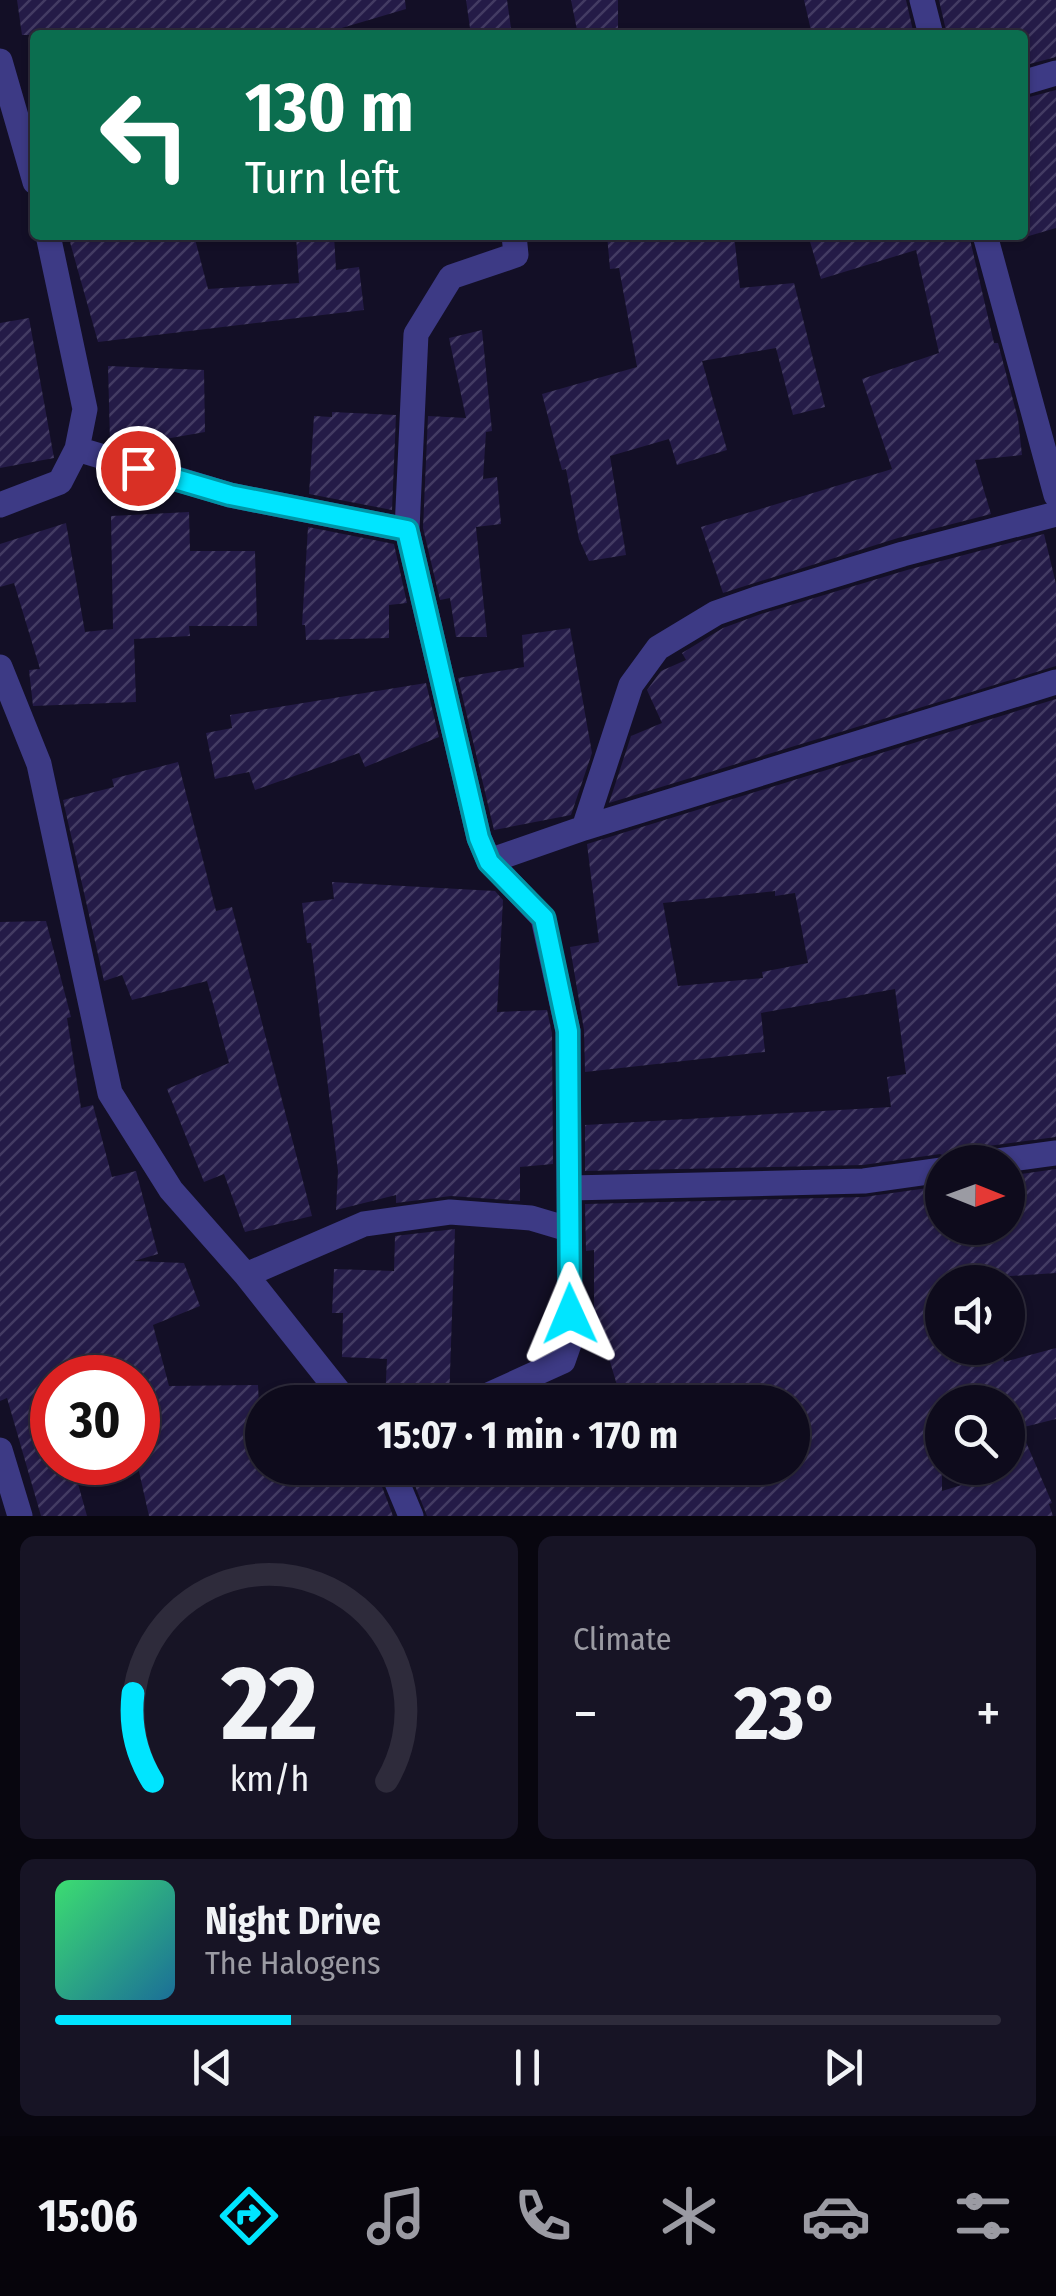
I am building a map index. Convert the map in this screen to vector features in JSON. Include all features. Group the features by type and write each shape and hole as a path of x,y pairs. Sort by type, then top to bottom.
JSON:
{"street":[{"path":"922,0 930,30"},
{"path":"0,62 30,165"},
{"path":"1028,80 1056,73"},
{"path":"0,505 60,482 76,449 85,409 49,240"},
{"path":"510,1385 563,1361 570,1341 568,1031 544,918 489,862 479,838 407,530 416,334 451,277 516,255 514,240"},
{"path":"986,240 1056,496"},
{"path":"76,449 230,495 407,530"},
{"path":"584,828 631,685 658,648 716,614 756,599 903,554 1056,514"},
{"path":"0,668 39,764 110,1093 171,1190 333,1385"},
{"path":"489,862 584,828 1056,682"},
{"path":"1025,1157 1056,1153"},
{"path":"570,1188 864,1181 925,1172"},
{"path":"246,1276 364,1224 450,1212 530,1218 568,1229"},
{"path":"0,1450 20,1516"},
{"path":"398,1485 411,1516"}],"building":[{"path":"17,0 405,0 406,9 335,30 30,30 30,35 22,35"},
{"path":"466,0 507,0 511,30 470,30"},
{"path":"571,0 618,0 618,30 577,30"},
{"path":"804,0 906,0 913,30 811,30"},
{"path":"939,0 1056,0 1056,57 1028,64 1028,30 946,30"},
{"path":"1056,90 1056,228 1028,236 1028,97"},
{"path":"69,240 195,240 208,289 299,283 296,240 334,240 336,270 359,267 364,310 98,342"},
{"path":"607,240 735,240 740,288 794,283 825,407 793,415 776,348 702,361 727,450 677,465 669,439 610,456 626,555 589,561 579,539 566,469 562,470 542,394 637,367 619,268 610,269"},
{"path":"809,240 970,240 994,343 998,343 1018,419 1022,455 975,460 991,514 898,538 723,593 701,527 892,469 862,379 939,353 916,250 821,279"},
{"path":"29,318 54,458 0,468 0,323"},
{"path":"482,330 492,431 486,432 483,479 497,477 501,524 476,527 487,637 456,637 450,598 440,600 423,528 428,416 466,418 449,338"},
{"path":"108,366 204,370 205,432 131,445 110,442"},
{"path":"332,412 396,415 392,510 309,494 314,416 332,417"},
{"path":"189,512 190,551 255,551 257,626 189,626 190,636 134,639 136,702 33,706 29,670 40,669 14,583 0,587 0,544 66,523 85,632 113,629 111,516"},
{"path":"308,527 394,544 407,603 389,605 389,638 306,640 302,625"},
{"path":"1044,534 1056,584 1056,666 609,803 631,736 662,723 647,690 661,671 686,660 682,653 723,628 761,614"},
{"path":"570,628 592,753 571,815 494,830 458,678 524,667 522,635"},
{"path":"426,683 439,737 365,767 359,753 255,790 249,772 215,779 206,733 232,728 230,715"},
{"path":"1056,699 1056,1137 996,1145 925,1145 925,1156 863,1165 585,1171 585,1125 891,1107 887,1077 906,1074 895,989 761,1013 765,1052 585,1072 584,1030 570,947 599,942 587,844","holes":["775,891 775,896 795,893 808,963 762,972 763,978 678,986 663,903"]},
{"path":"178,762 216,911 232,907 312,1216 245,1232 224,1174 204,1182 167,1089 229,1063 207,981 132,1000 122,975 104,981 63,800 114,787 112,779"},
{"path":"332,882 495,891 503,900 497,1012 547,1010 552,1033 553,1164 520,1167 520,1201 451,1196 396,1203 396,1195 336,1210 338,1171 311,943 307,943 302,903 334,899"},
{"path":"46,921 71,1017 67,1018 81,1108 93,1105 112,1177 136,1171 158,1254 134,1261 184,1263 200,1306 153,1325 169,1386 245,1385 245,1485 381,1485 393,1516 149,1516 142,1485 160,1485 160,1355 30,1355 30,1478 7,1398 0,1401 0,922"},
{"path":"1056,1169 1056,1273 1025,1275 1025,1265 925,1265 925,1365 1025,1365 1025,1356 1056,1348 1056,1419 1025,1427 1025,1385 925,1385 925,1485 942,1485 942,1491 962,1485 1025,1485 1025,1440 1052,1503 1049,1504 1053,1516 427,1516 415,1485 810,1485 810,1385 617,1385 600,1328 594,1328 594,1250 586,1251 585,1204 864,1197 925,1188 925,1245 1025,1245 1025,1174"},
{"path":"455,1229 450,1385 386,1385 387,1359 342,1357 343,1313 332,1313 334,1269 394,1271 395,1236"},
{"path":"32,1485 78,1485 87,1516 41,1516"}],"route":[{"path":"138,468 230,495 407,530 479,838 489,862 544,918 568,1031 570,1314"}]}
